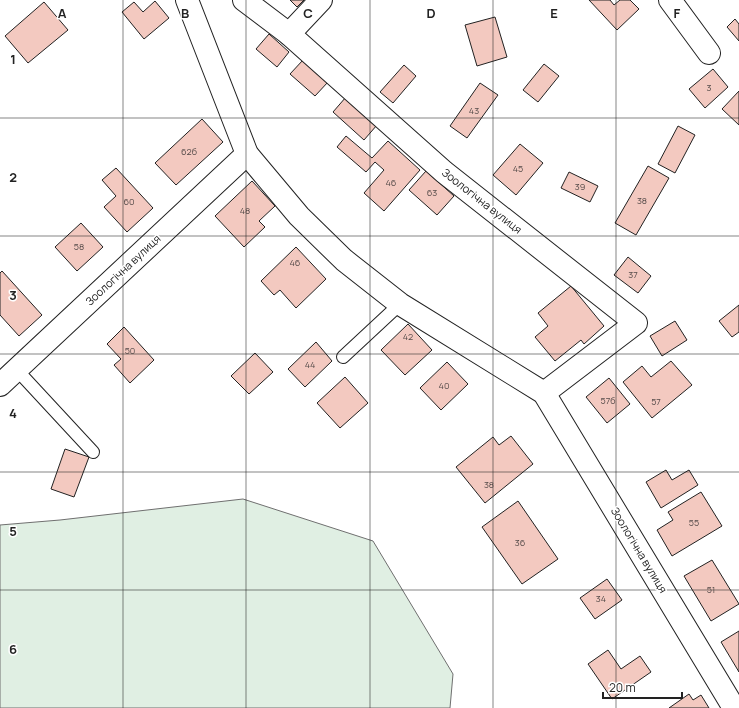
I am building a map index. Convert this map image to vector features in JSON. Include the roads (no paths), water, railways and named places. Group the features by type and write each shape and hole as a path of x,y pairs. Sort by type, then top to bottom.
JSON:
{"street":[{"name":"Зоологічна вулиця","path":"187,0 247,154 299,216 344,260 400,304 544,393 734,708"},
{"name":"Зоологічна вулиця","path":"244,0 289,34 444,172 636,323 544,393"},
{"path":"289,34 321,0"},
{"path":"670,0 709,53"},
{"name":"Зоологічна вулиця","path":"0,385 247,154"}],"lane":[{"path":"343,357 400,304"},
{"path":"17,370 93,452"}]}
